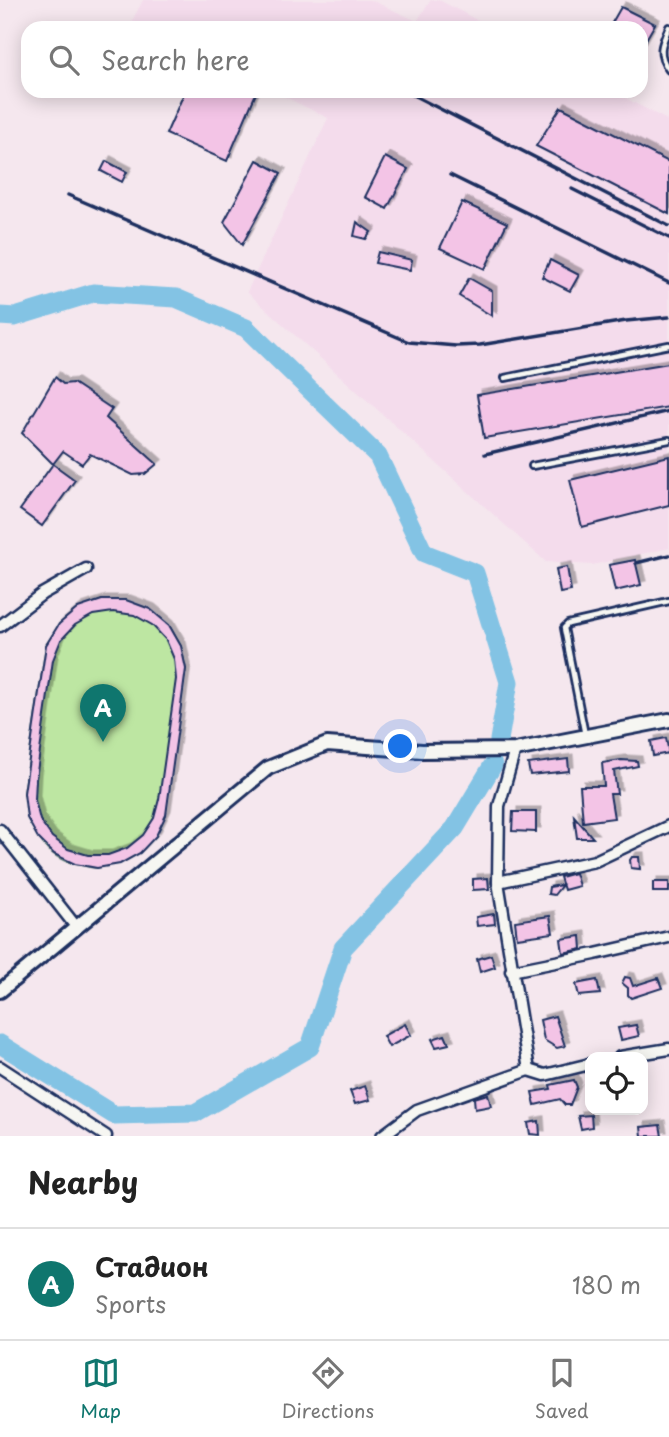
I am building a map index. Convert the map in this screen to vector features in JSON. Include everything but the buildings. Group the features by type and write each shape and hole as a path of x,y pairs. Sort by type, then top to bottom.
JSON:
{"street":[{"path":"0,626 42,594 86,569"},
{"path":"0,991 268,768 327,744 422,751 515,750 669,720"},
{"path":"515,750 499,806 498,882 529,1070"},
{"path":"498,882 595,861 669,826"},
{"path":"0,830 77,928"},
{"path":"511,971 669,937"},
{"path":"648,1052 669,1049"},
{"path":"382,1136 417,1110 529,1070 545,1074 585,1065"},
{"path":"0,1067 106,1136"}],"lane":[{"path":"669,27 660,46 660,54 669,70"},
{"path":"505,378 669,345"},
{"path":"532,466 669,440"},
{"path":"585,736 564,628 568,624 669,601"}],"shaded area":[{"path":"143,0 371,0 417,21 132,21"},
{"path":"431,0 439,0 479,21 417,21"},
{"path":"287,98 625,98 669,121 669,548 592,565 546,562 247,292 328,118"}],"green space":[{"path":"102,600 169,625 181,646 186,669 156,836 97,868 68,862 48,849 34,829 24,793 46,645 69,616"}],"waterway":[{"path":"0,316 15,317 93,293 176,298 246,328 378,456 424,553 475,573 509,682 499,740"},
{"path":"0,1044 114,1115 195,1113 310,1047 343,948 455,828 493,765"}],"railway":[{"path":"419,98 669,226"},
{"path":"450,175 669,283"},
{"path":"572,189 669,238"},
{"path":"68,195 409,342 480,345 626,321 669,317"},
{"path":"485,454 669,411"},
{"path":"636,563 669,555"}],"place":[{"name":"Стадион","path":"103,742"}]}
